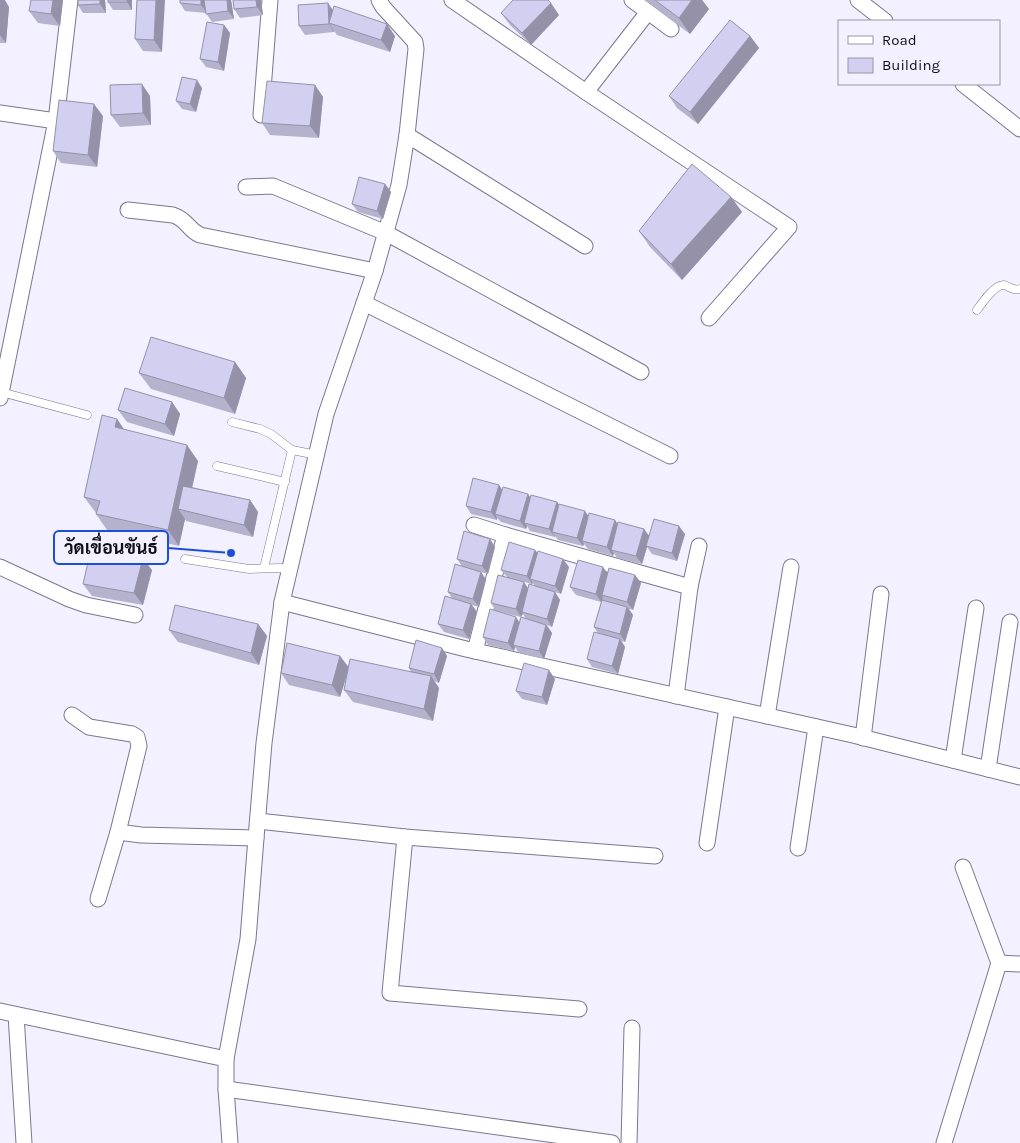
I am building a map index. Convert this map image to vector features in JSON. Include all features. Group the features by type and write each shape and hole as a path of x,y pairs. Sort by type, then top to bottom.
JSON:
{"street":[{"path":"1,395 56,121 70,0"},
{"path":"261,114 270,0"},
{"path":"230,1143 226,1059 248,938 264,743 282,602 326,414 375,271 399,185 407,135 416,50 415,42 383,7 379,0"},
{"path":"452,0 789,227 708,318"},
{"path":"632,0 671,29"},
{"path":"858,0 883,20"},
{"path":"586,92 648,12"},
{"path":"964,85 1020,129"},
{"path":"0,113 56,121"},
{"path":"407,135 585,246"},
{"path":"246,187 273,186 386,233 641,372"},
{"path":"128,210 179,217 185,221 190,229 200,235 375,271"},
{"path":"364,303 670,456"},
{"path":"474,525 690,587"},
{"path":"475,651 505,535"},
{"path":"676,696 690,587 699,546"},
{"path":"0,567 86,605 136,615"},
{"path":"767,716 791,567"},
{"path":"863,738 881,594"},
{"path":"282,602 475,651 816,727 1020,777"},
{"path":"953,760 976,608"},
{"path":"988,769 1010,622"},
{"path":"707,843 727,707"},
{"path":"72,715 89,728 132,734 137,737 139,746 118,832 98,899"},
{"path":"798,848 816,727"},
{"path":"258,821 405,836 654,856"},
{"path":"118,832 141,835 256,838"},
{"path":"405,836 390,993 579,1008"},
{"path":"944,1143 999,963 963,867"},
{"path":"999,963 1020,964"},
{"path":"0,1011 226,1059"},
{"path":"16,1015 24,1143"},
{"path":"629,1143 632,1028"},
{"path":"226,1089 612,1143"}],"lane":[{"path":"976,310 992,291 1000,286 1005,285 1012,289 1020,290"},
{"path":"1,395 87,415"},
{"path":"232,422 265,431 292,450 317,455"},
{"path":"264,568 292,450"},
{"path":"217,466 285,482"},
{"path":"185,559 249,569 280,568 289,570"}],"building":[{"path":"31,0 53,0 51,14 29,11"},
{"path":"78,0 100,0 100,4 78,5"},
{"path":"108,0 127,0 127,2 108,2"},
{"path":"137,0 156,0 154,40 135,39"},
{"path":"180,0 201,0 201,5 180,3"},
{"path":"204,0 227,0 228,11 206,14"},
{"path":"233,0 256,0 257,7 234,9"},
{"path":"513,0 548,0 551,3 522,33 501,13"},
{"path":"655,0 692,0 679,18"},
{"path":"328,3 329,24 299,26 298,5"},
{"path":"334,6 387,24 381,40 329,23"},
{"path":"730,20 750,36 690,112 669,96"},
{"path":"207,22 224,25 218,62 200,59"},
{"path":"182,77 197,80 190,104 176,101"},
{"path":"267,81 315,85 310,126 262,123"},
{"path":"142,84 143,113 111,115 110,85"},
{"path":"59,100 94,104 88,155 53,151"},
{"path":"692,164 731,197 671,264 639,231"},
{"path":"359,177 385,184 377,211 352,204"},
{"path":"151,337 235,362 224,398 139,373"},
{"path":"125,388 172,402 165,424 118,410"},
{"path":"102,415 117,419 115,427 187,445 168,530 96,514 100,501 84,497"},
{"path":"473,478 499,485 491,512 466,506"},
{"path":"183,486 250,500 244,525 178,509"},
{"path":"503,487 528,494 520,521 495,514"},
{"path":"531,495 557,502 549,529 524,523"},
{"path":"559,504 585,511 577,538 552,532"},
{"path":"589,513 615,520 607,547 582,541"},
{"path":"654,519 679,526 672,553 646,546"},
{"path":"618,522 644,529 636,556 611,550"},
{"path":"464,531 490,539 482,566 457,559"},
{"path":"509,542 535,550 527,576 501,570"},
{"path":"92,545 143,558 134,593 83,584"},
{"path":"538,551 563,559 555,586 530,579"},
{"path":"578,560 603,567 596,594 570,587"},
{"path":"455,564 481,572 473,599 448,592"},
{"path":"609,568 635,575 627,602 602,595"},
{"path":"498,575 524,582 516,609 491,603"},
{"path":"529,584 555,592 547,619 522,612"},
{"path":"445,596 471,604 463,630 438,624"},
{"path":"602,600 627,607 620,634 594,627"},
{"path":"175,605 258,624 251,653 169,630"},
{"path":"490,609 516,617 508,643 483,637"},
{"path":"521,617 546,625 539,651 513,645"},
{"path":"594,632 620,639 612,666 587,659"},
{"path":"416,640 442,648 434,674 409,668"},
{"path":"287,643 340,656 332,685 281,673"},
{"path":"350,659 431,676 424,709 344,690"},
{"path":"524,663 549,670 542,697 516,691"}],"place":[{"name":"วัดเขื่อนขันธ์","path":"231,553"}]}
